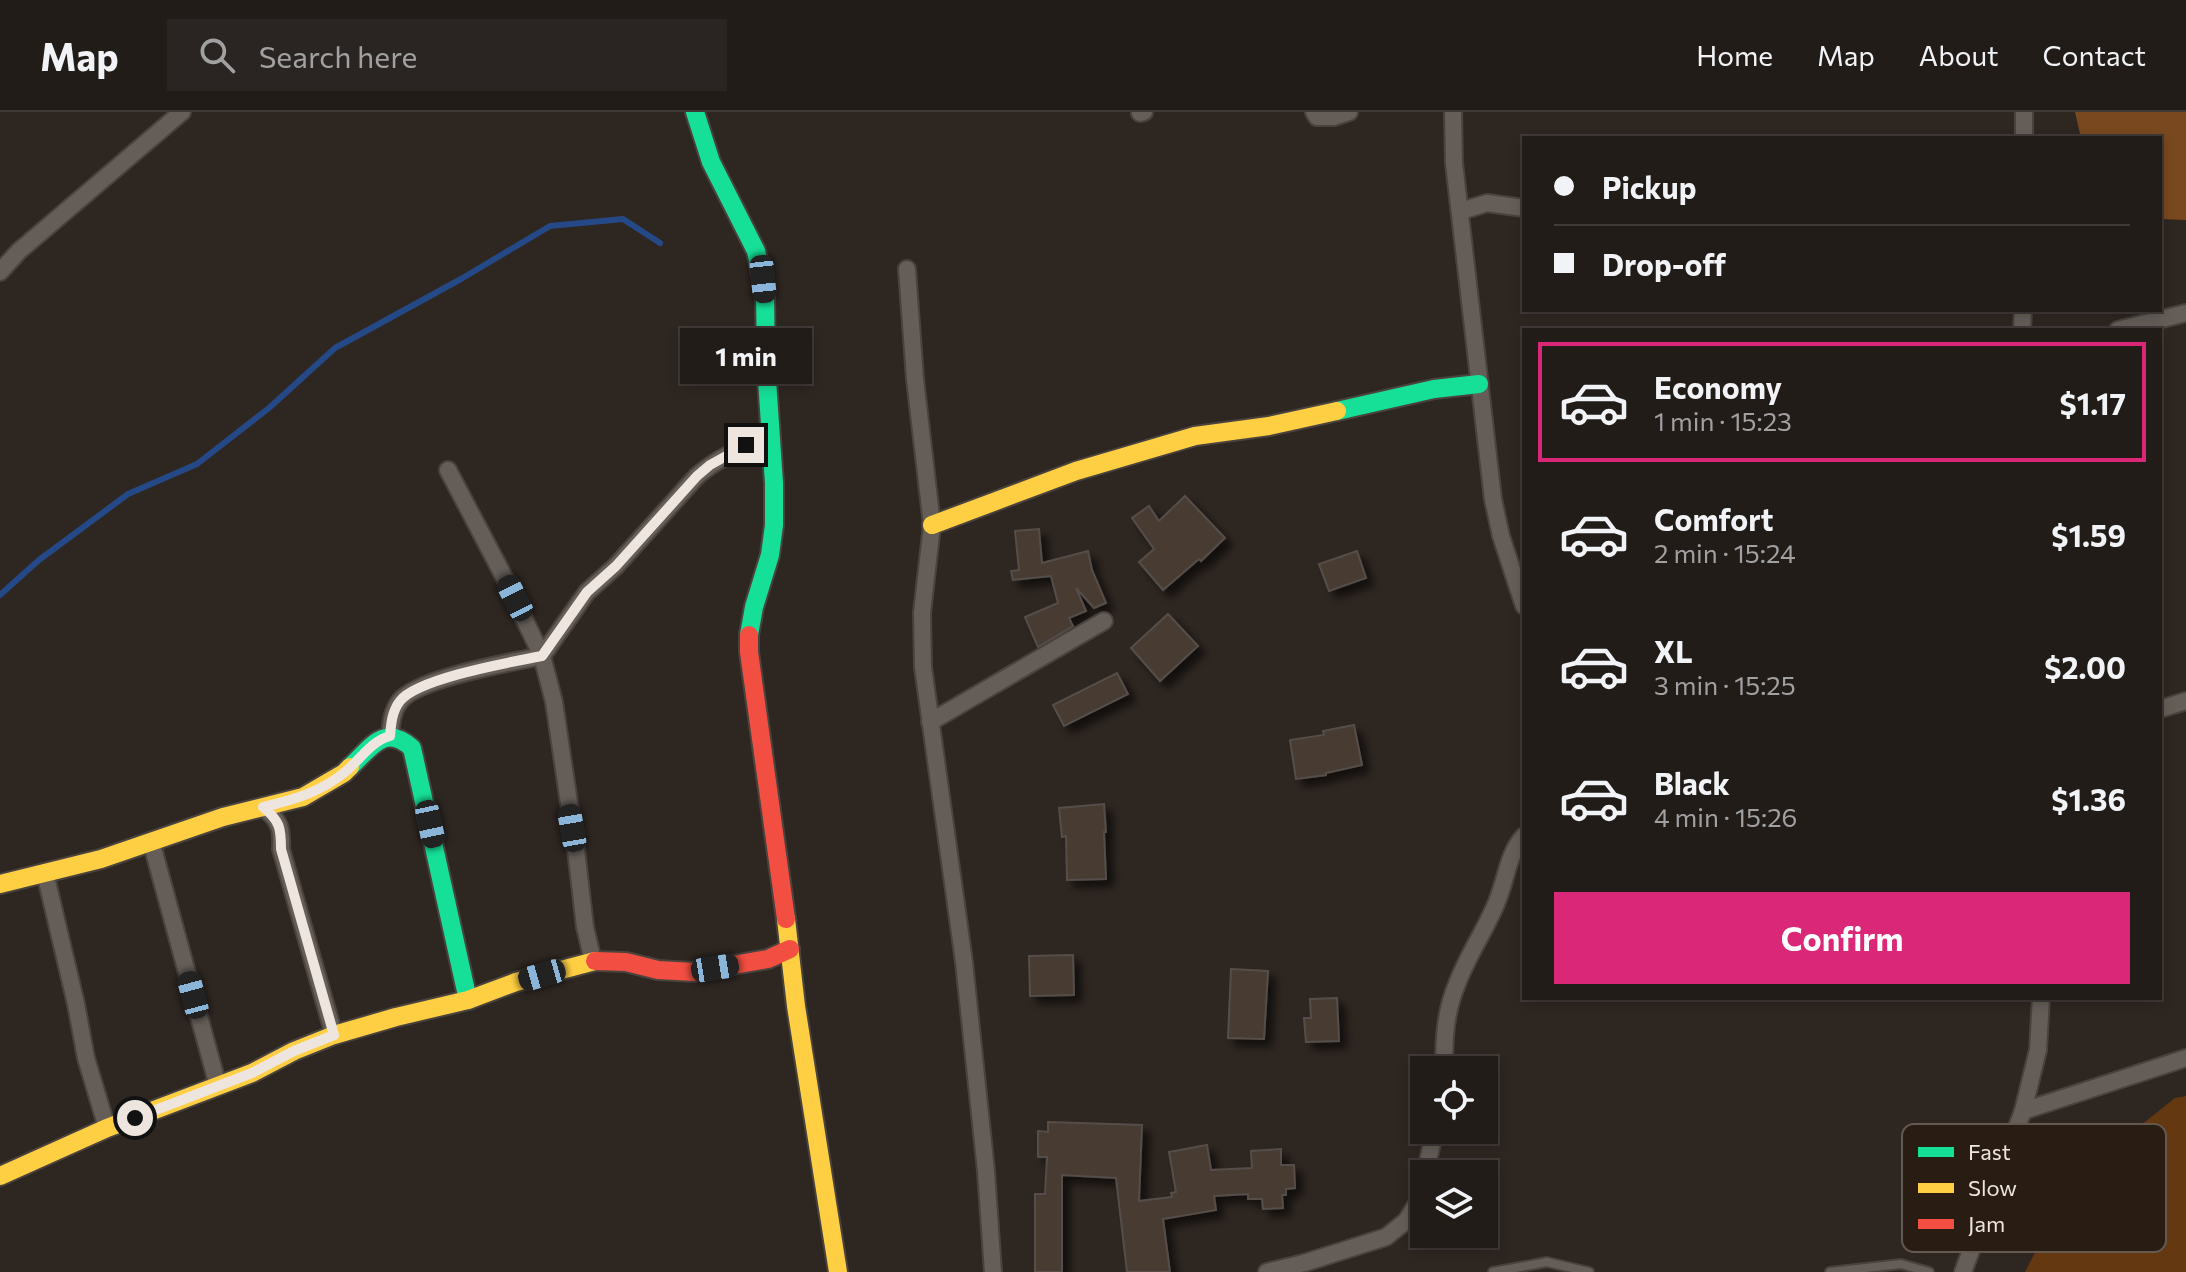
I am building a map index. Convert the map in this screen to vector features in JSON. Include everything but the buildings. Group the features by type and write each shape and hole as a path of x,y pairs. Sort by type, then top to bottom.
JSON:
{"street":[{"path":"0,272 19,251 182,112"},
{"path":"695,112 713,167 743,225 763,279 774,523 766,573 752,615 749,652 796,1006 838,1272"},
{"path":"1314,112 1317,117 1323,118 1349,112"},
{"path":"1453,112 1454,163 1493,499 1501,536 1522,600"},
{"path":"2024,112 2024,136"},
{"path":"1461,211 1487,203 1522,208"},
{"path":"907,269 915,379 932,525 922,613 923,667 964,962 986,1171 993,1272"},
{"path":"2126,328 2186,313"},
{"path":"932,525 1076,471 1195,436 1269,426 1434,389 1479,384"},
{"path":"390,736 392,717 406,694 450,678 542,656 587,592 616,566 697,476 746,445 769,437"},
{"path":"448,470 542,656 554,702 585,927 593,961"},
{"path":"930,722 1104,621"},
{"path":"2162,708 2186,701"},
{"path":"0,884 101,859 223,817 303,797 344,773 381,738 390,736 402,739 412,748 468,1000"},
{"path":"263,807 278,821 281,849 334,1035"},
{"path":"1444,1056 1445,1022 1456,984 1487,925 1500,895 1514,847 1522,838"},
{"path":"151,841 218,1086"},
{"path":"45,873 86,1058 107,1128"},
{"path":"0,1176 107,1128 252,1073 334,1035 468,1000 516,982 593,961 626,962 658,970 694,972 768,959 790,949"},
{"path":"2018,1124 2038,1050 2041,1000"},
{"path":"2023,1111 2186,1058"},
{"path":"1267,1272 1386,1237 1410,1215"},
{"path":"1963,1272 1970,1252"}],"lane":[{"path":"1493,1272 1547,1262 1589,1272"},
{"path":"1830,1272 1901,1264 1929,1272"}],"shaded area":[{"path":"2075,112 2186,112 2186,220 2162,219 2162,136 2081,136"},
{"path":"2186,1096 2186,1272 2025,1272 2035,1252 2166,1252 2166,1124 2142,1124 2175,1098"}],"waterway":[{"path":"0,595 39,560 128,494 197,464 269,408 335,348 550,226 623,219 660,243"}],"traffic: fast":[{"path":"695,112 711,162 756,251 765,292 774,525 770,555 749,635"},
{"path":"1337,411 1434,389 1479,384"},
{"path":"350,767 371,746 386,738 402,741 412,748 468,1000"}],"traffic: slow":[{"path":"932,525 1076,471 1195,436 1269,426 1337,411"},
{"path":"0,884 101,859 223,817 303,797 350,767"},
{"path":"786,919 796,1006 838,1272"},
{"path":"0,1176 107,1128 252,1073 334,1035 468,1000 516,982 595,961"}],"traffic: jam":[{"path":"749,635 786,919"},
{"path":"595,961 626,962 658,970 694,972 768,959 790,949"}],"route":[{"path":"135,1118 252,1073 334,1035 281,849 278,821 263,807 303,797 344,773 381,738 390,736 392,717 406,694 493,666 542,656 587,592 616,566 697,476 746,445"}]}
